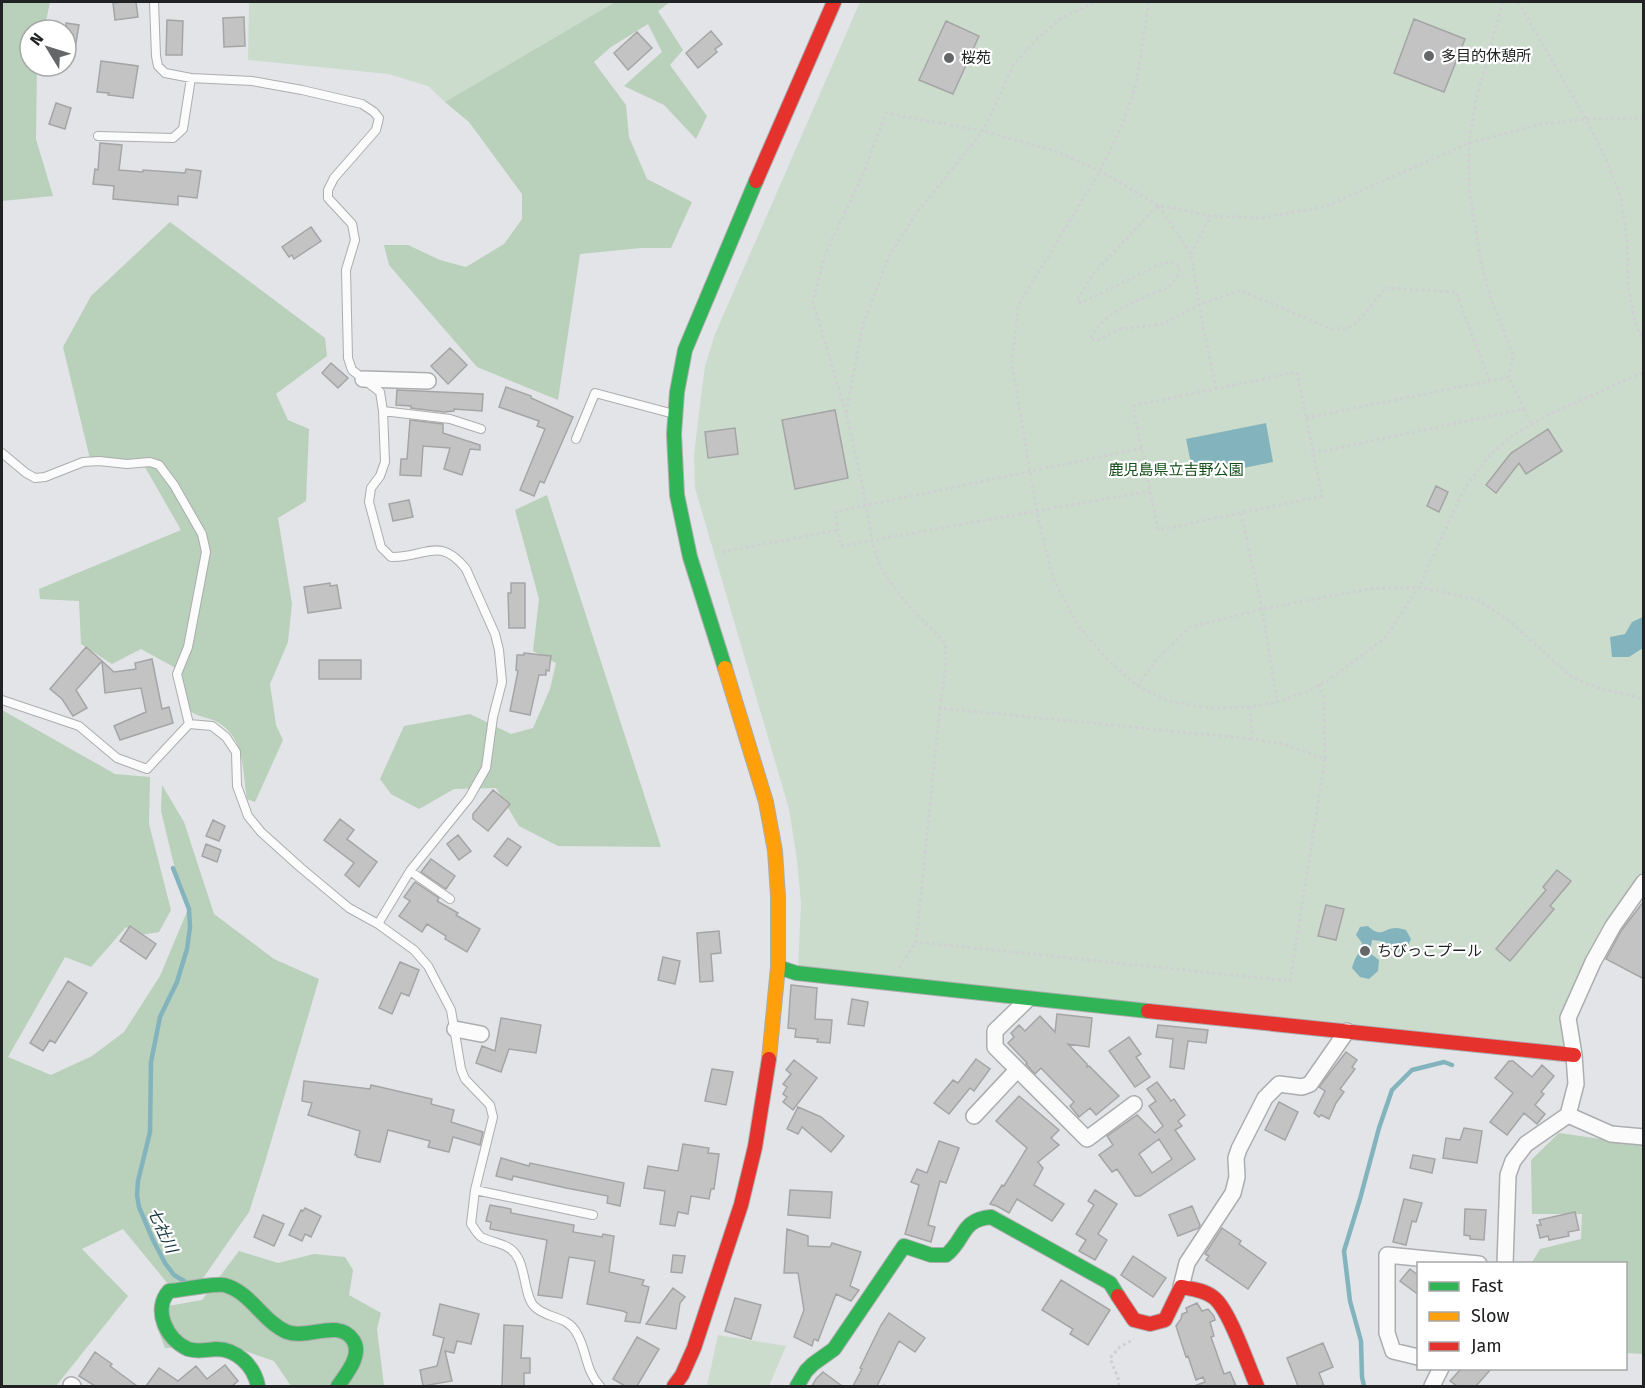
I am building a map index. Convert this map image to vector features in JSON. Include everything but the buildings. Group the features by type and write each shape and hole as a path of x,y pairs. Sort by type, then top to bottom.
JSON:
{"street":[{"path":"674,1386 682,1375 694,1348 725,1257 752,1159 770,1053 778,967 778,896 775,851 766,802 690,557 677,495 674,461 677,392 685,350 745,204 834,2"},
{"path":"363,379 428,381"},
{"path":"1505,1262 1508,1175 1513,1161 1526,1144 1568,1115 1576,1084 1568,1018 1593,962 1613,926 1644,882"},
{"path":"778,967 796,974 1574,1055"},
{"path":"1028,999 995,1031 995,1047 1017,1070 1087,1139 1134,1104"},
{"path":"455,1029 482,1034"},
{"path":"797,1386 813,1364 834,1349 904,1246 934,1256 946,1254 953,1248 971,1222 980,1217 992,1217 1110,1283 1134,1320 1150,1324 1165,1320 1181,1287 1187,1263 1233,1193 1239,1149 1265,1098 1279,1084 1302,1086 1310,1084 1347,1031"},
{"path":"975,1116 1017,1070"},
{"path":"1568,1115 1611,1134 1644,1137"},
{"path":"1417,1357 1393,1351 1387,1333 1387,1254 1469,1262"},
{"path":"258,1386 251,1367 236,1355 226,1350 194,1350 183,1346 171,1337 162,1322 162,1302 166,1293 229,1286 288,1333 299,1335 337,1330 349,1335 356,1349 355,1355 338,1386"},
{"path":"1181,1287 1206,1292 1221,1302 1257,1386"},
{"path":"1432,1386 1440,1370"}],"lane":[{"path":"154,2 156,56 158,66 165,73 191,78 252,81 322,95 362,104 379,118 376,130 334,178 328,190 328,198 352,224 355,240 346,270 348,358 352,370 380,392 383,411 385,462 380,476 371,488 369,502 381,547 391,557 405,557 431,550 442,550 449,552 466,569 495,634 502,682 493,717 486,768 469,798 410,871 378,924"},
{"path":"98,136 173,138 183,129 191,78"},
{"path":"576,439 595,393 675,414"},
{"path":"383,411 450,419 481,429"},
{"path":"2,453 35,478 45,477 83,462 127,464 150,462 159,465 174,485 202,534 206,552 188,647 177,674 189,724"},
{"path":"2,700 79,726 117,758 147,769 189,724"},
{"path":"189,724 212,726 226,737 236,752 237,786 248,816 261,832 349,908 378,924 414,950 428,966 451,1011 461,1070 465,1079 489,1105 493,1117 475,1190 471,1224 481,1238 512,1249 519,1258 532,1305 545,1315 564,1320 573,1326 578,1334 588,1368 600,1386"},
{"path":"410,871 450,899"},
{"path":"475,1190 593,1215"}],"path":[{"path":"846,413 862,328 889,256 915,215 983,131 1014,64 1038,38 1063,17 1096,2"},
{"path":"1149,2 1136,84 1123,123 1100,171 1018,306 1011,363 1036,512 1053,578 1077,624 1104,656 1137,686 1169,700 1208,708 1250,707 1277,702 1327,681 1385,638 1419,587 1464,489 1490,455 1513,435 1548,415 1644,372"},
{"path":"1503,2 1476,100 1469,143 1469,188 1481,263 1490,296 1513,355 1509,377 1532,424"},
{"path":"1518,2 1586,119 1622,197 1627,241 1628,283 1635,323 1644,343"},
{"path":"889,984 916,942 946,665 945,643 908,605 880,566 872,541 846,413 813,302 824,257 862,177 886,113 983,131 1055,151 1100,171 1158,205 1211,216 1260,218 1324,207 1469,143 1542,124 1586,119 1644,118"},
{"path":"1158,205 1191,254 1216,389"},
{"path":"1158,205 1094,273 1077,300 1081,303 1162,263 1172,262 1180,267 1177,277 1168,287 1126,305 1104,319 1090,339 1096,341 1119,329 1163,324 1199,305 1240,290 1331,329 1347,328 1361,318 1386,288 1456,292 1489,380"},
{"path":"1191,254 1211,216"},
{"path":"1297,372 1322,496 1158,530 1133,406 1216,389 1297,372"},
{"path":"1306,418 1509,377"},
{"path":"1314,453 1524,409"},
{"path":"1142,448 835,512 838,530 841,546 1150,491"},
{"path":"1241,513 1262,609 1277,702"},
{"path":"722,552 838,530"},
{"path":"1137,686 1157,660 1190,627 1262,609 1369,590 1419,587 1478,600 1507,619 1572,677 1595,687 1644,699"},
{"path":"916,942 1290,981 1325,759 1324,699 1319,684"},
{"path":"1250,707 1252,739"},
{"path":"940,708 1252,739 1284,744 1325,759"},
{"path":"1119,1386 1110,1358 1120,1347 1138,1336"}],"green space":[{"path":"2,2 50,2 47,18 18,18 18,78 37,78 36,139 53,196 2,201"},
{"path":"249,2 615,2 445,102 428,86 388,74 248,60"},
{"path":"615,2 670,2 658,11 683,50 670,65 707,116 696,139 664,105 624,86 662,52 648,24 611,47 594,62 626,105 629,137 647,179 692,202 671,248 641,248 580,254 558,400 477,367 389,265 384,245 408,245 440,260 466,267 504,244 522,219 522,194 469,122 445,102"},
{"name":"鹿児島県立吉野公園","path":"860,2 1643,2 1643,871 1593,952 1567,1046 798,968 801,903 789,809 695,488 694,455 705,366 715,334"},
{"path":"170,222 325,338 327,356 276,394 288,420 309,429 306,501 278,518 292,604 288,642 270,684 276,725 283,740 255,802 247,799 241,757 234,738 219,723 196,715 189,710 181,671 141,649 112,664 81,644 79,601 40,599 39,589 181,530 145,467 91,463 63,347 91,296"},
{"path":"547,495 661,847 558,846 519,826 496,788 454,789 419,809 391,794 380,779 404,726 470,714 511,734 533,728 550,689 556,663 533,651 539,599 515,510"},
{"path":"2,710 115,774 150,777 149,824 171,910 159,932 141,935 126,927 91,967 65,957 8,1057 51,1075 92,1056 124,1032 160,976 188,909 175,869 161,811 162,785 184,822 214,914 274,959 319,979 249,1212 199,1284 173,1290 123,1229 82,1249 128,1296 56,1386 2,1386"},
{"path":"1559,1133 1643,1143 1643,1354 1627,1353 1627,1262 1532,1262 1540,1249 1581,1239 1582,1214 1532,1214 1531,1160"},
{"path":"239,1251 278,1263 314,1254 345,1257 353,1270 349,1295 381,1313 377,1329 384,1386 291,1386 274,1361 230,1346 165,1348 157,1327 162,1307 202,1300"},
{"path":"718,1335 786,1346 769,1386 707,1386"}],"water":[{"path":"1266,423 1273,462 1194,478 1186,439"},
{"path":"1643,617 1643,648 1629,657 1612,657 1610,637 1625,634 1632,622"},
{"name":"ちびっこプール","path":"1368,926 1376,932 1392,928 1406,930 1411,939 1406,950 1398,952 1389,949 1381,941 1372,940 1370,953 1379,960 1378,971 1369,979 1360,977 1352,968 1362,943 1356,935 1360,927"}],"waterway":[{"name":"七社川","path":"173,868 189,909 190,927 187,949 177,982 160,1017 151,1062 150,1132 138,1181 137,1195 139,1207 165,1263 174,1275 184,1281"},
{"path":"1364,1386 1361,1341 1350,1301 1344,1251 1392,1090 1412,1070 1444,1062 1452,1065"}],"traffic: fast":[{"path":"725,668 690,557 677,495 674,434 677,392 685,350 756,181"},
{"path":"778,967 796,973 1148,1011"},
{"path":"797,1386 806,1371 834,1349 904,1246 931,1255 946,1255 968,1226 981,1219 991,1217 1110,1283 1118,1296"},
{"path":"258,1386 253,1372 237,1355 216,1349 191,1350 174,1339 168,1332 162,1315 164,1299 169,1291 224,1285 241,1293 278,1327 287,1332 304,1334 331,1330 347,1334 356,1346 355,1358 338,1386"}],"traffic: slow":[{"path":"725,668 766,802 775,851 778,896 778,967 769,1059"}],"traffic: jam":[{"path":"756,181 834,2"},
{"path":"1148,1011 1574,1055"},
{"path":"674,1386 682,1375 694,1348 741,1205 755,1147 769,1059"},
{"path":"1118,1296 1134,1320 1150,1324 1165,1320 1181,1287 1198,1290 1213,1297 1219,1303 1238,1338 1257,1386"}],"place":[{"name":"多目的休憩所","path":"1429,56"},
{"name":"桜苑","path":"949,58"},
{"name":"ちびっこプール","path":"1365,951"}]}
